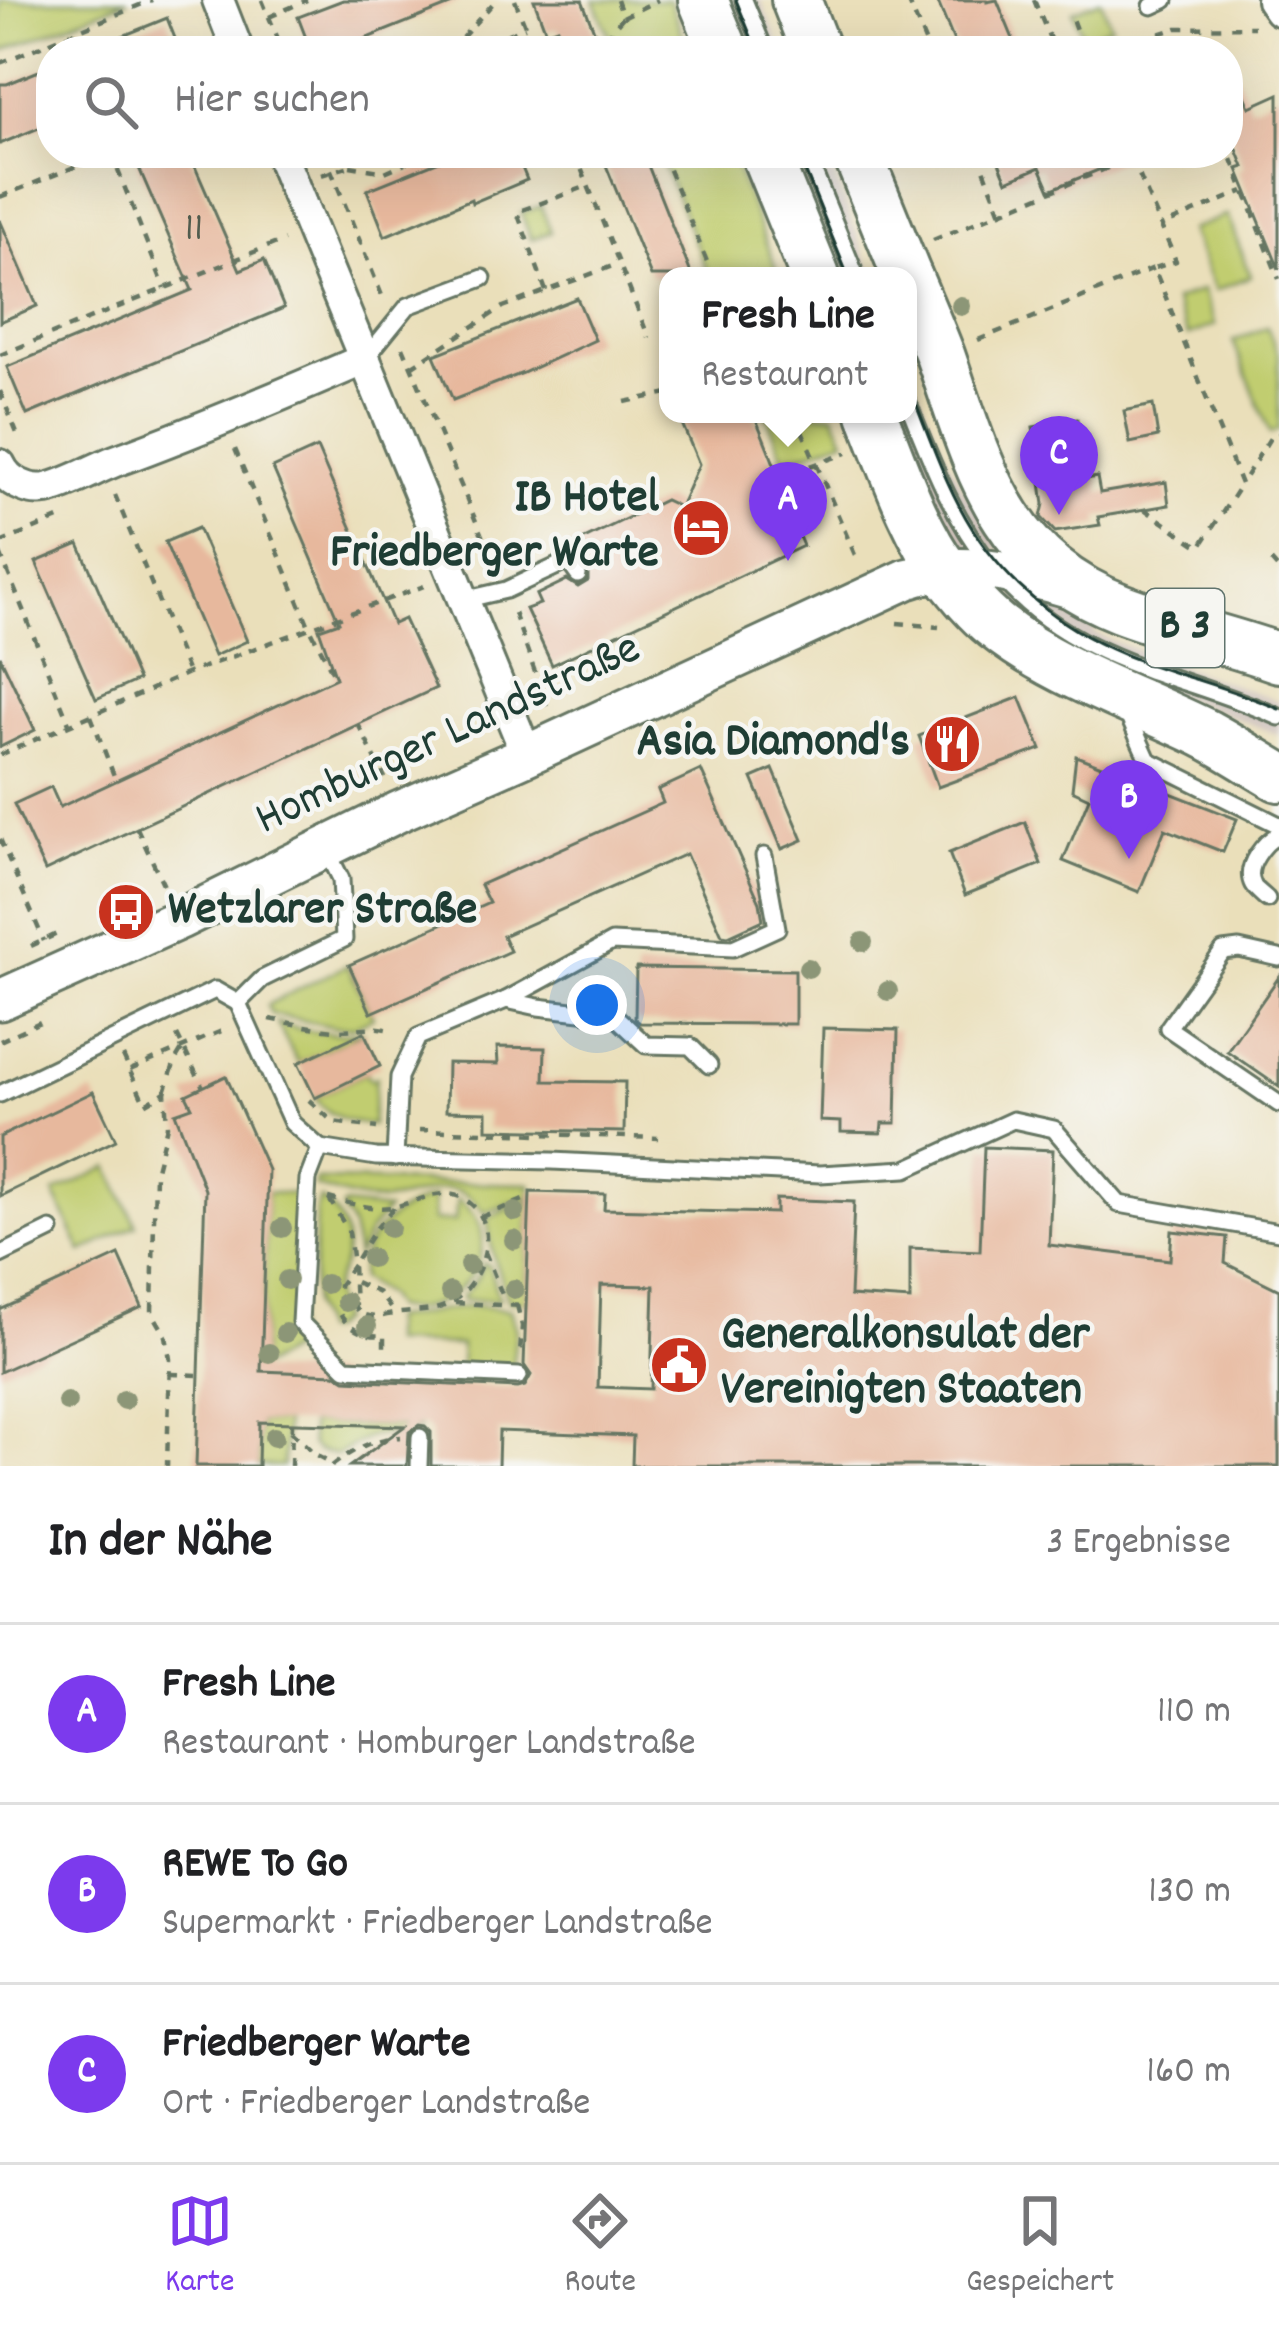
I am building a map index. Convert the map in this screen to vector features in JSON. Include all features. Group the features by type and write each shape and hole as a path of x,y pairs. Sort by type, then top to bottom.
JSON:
{"main road":[{"path":"704,0 718,36"},
{"path":"796,0 810,36"},
{"path":"771,168 811,267"},
{"name":"B 3","path":"864,168 912,266"},
{"name":"B 3","path":"917,282 972,452 997,505 1028,546 1054,571 1119,608 1279,658"},
{"name":"B 3","path":"860,433 908,500 944,569 997,627 1074,672 1211,736 1279,777"}],"street":[{"path":"218,0 232,36"},
{"path":"286,168 527,755"},
{"path":"11,456 4,475 22,487 44,490 223,422 365,359"},
{"path":"944,569 1037,578 1093,595"},
{"name":"Homburger Landstraße","path":"0,1000 907,579 944,569"}],"lane":[{"path":"744,0 759,36"},
{"path":"812,168 852,267"},
{"path":"365,359 408,306 483,278"},
{"path":"916,423 952,507 996,572 1041,616 1138,668 1279,717"},
{"path":"459,588 506,590 568,561 578,575"},
{"path":"1119,693 1148,760 1279,830 1265,842 1251,874 1253,886 1267,899"},
{"path":"238,1003 262,979 344,939 341,879 326,849"},
{"path":"395,1158 399,1077 418,1037 506,1000 612,943 733,948 777,928 764,856"},
{"path":"1279,958 1239,949 1223,951 1168,1028 1279,1105"},
{"path":"0,1094 215,990 238,1003 292,1123 320,1148 395,1158 820,1174 906,1169 1013,1120 1054,1129 1119,1204 1279,1232"},
{"path":"506,1000 615,1016 646,1045 691,1046 709,1065"},
{"path":"320,1148 308,1179 300,1322 346,1368 519,1376"},
{"path":"0,1255 51,1230"},
{"path":"417,1437 419,1466"}],"path":[{"path":"65,36 152,0"},
{"path":"262,0 277,36"},
{"path":"269,16 308,0"},
{"path":"464,36 496,0"},
{"path":"514,0 529,36"},
{"path":"616,0 622,17"},
{"path":"613,36 611,31 622,17 658,0"},
{"path":"908,0 923,36"},
{"path":"1034,0 1049,36"},
{"path":"1153,36 1270,12"},
{"path":"1071,16 1077,36"},
{"path":"503,36 525,27"},
{"path":"0,63 36,48"},
{"path":"0,197 72,168"},
{"path":"116,168 166,289"},
{"path":"294,187 340,168"},
{"path":"362,168 385,172 394,168"},
{"path":"581,168 650,338"},
{"path":"668,168 709,267"},
{"path":"984,168 1001,213"},
{"path":"912,266 1001,213 1108,168"},
{"path":"978,340 1175,260 1136,168"},
{"path":"1235,168 1279,279"},
{"path":"331,170 506,590 547,706"},
{"path":"546,291 517,212 588,186"},
{"path":"1160,226 1244,191"},
{"path":"0,356 311,229"},
{"path":"411,368 502,307 618,264"},
{"path":"1154,268 1241,484"},
{"path":"0,391 11,456"},
{"path":"625,402 659,395"},
{"path":"223,422 335,679"},
{"path":"799,423 863,573"},
{"path":"793,472 817,464 860,433"},
{"path":"1144,509 1200,547 1270,438 1279,434"},
{"path":"103,465 188,673"},
{"path":"0,543 76,512"},
{"path":"0,553 69,723"},
{"path":"1271,561 1278,569"},
{"path":"0,755 309,626 459,588"},
{"path":"91,716 116,781"},
{"path":"358,724 400,811"},
{"path":"137,828 161,880"},
{"path":"0,839 58,974"},
{"path":"167,1014 203,1088"},
{"path":"270,1019 334,1030 372,1025 416,1041"},
{"path":"115,1040 145,1104 165,1092"},
{"path":"167,1466 170,1374 166,1336 152,1312 155,1173 167,1126 165,1092 183,1047"},
{"path":"308,1195 394,1207 423,1196 447,1194 471,1203 486,1226 485,1252 471,1281 449,1304"},
{"path":"328,1198 349,1232 358,1312"},
{"path":"481,1217 528,1198"},
{"path":"378,1357 383,1357 384,1335 370,1336 345,1324 338,1291 344,1275 394,1207"},
{"path":"485,1252 507,1304"},
{"path":"355,1282 379,1293 394,1313"},
{"path":"358,1312 374,1318 449,1304 526,1306"},
{"path":"517,1306 519,1376"},
{"path":"345,1324 358,1312"},
{"path":"170,1374 199,1375"},
{"path":"290,1466 292,1427 315,1454 333,1465 377,1439 417,1437"}],"shaded area":[{"path":"730,0 761,0 776,36 744,36"},
{"path":"798,168 830,168 870,267 837,267"},
{"path":"917,383 961,485 1009,551 959,547 901,423 917,423"},
{"path":"983,586 1049,604 1095,629 1094,633 1279,701 1279,735 1079,659"}],"green space":[{"path":"0,0 128,0 36,36 0,52"},
{"path":"594,0 669,0 683,36 610,36"},
{"path":"1101,0 1111,26 1083,36 1073,11"},
{"path":"664,168 736,168 775,267 705,267"},
{"path":"541,206 551,232 531,239 521,213"},
{"path":"1227,215 1251,276 1215,291 1190,230"},
{"path":"1202,290 1215,325 1188,336 1174,301"},
{"path":"1267,327 1279,356 1279,430 1270,433 1233,341"},
{"path":"770,423 838,423 845,439 785,460"},
{"path":"347,965 373,1017 353,1027 335,1027 271,1014 267,1005"},
{"path":"277,1023 320,1032 364,1032 298,1063"},
{"path":"366,1073 370,1080 376,1077 372,1125 340,1118 315,1098"},
{"path":"109,1167 136,1225 82,1252 54,1193"},
{"path":"316,1180 530,1184 530,1196 484,1213 472,1199 448,1189 371,1201 315,1186"},
{"path":"267,1193 300,1194 294,1348 261,1367"},
{"path":"433,1197 433,1221 455,1221 457,1199 475,1216 482,1235 480,1255 472,1274 438,1303 393,1308 385,1295 360,1279 366,1249 393,1217"},
{"path":"320,1199 338,1218 346,1243 333,1290 339,1320 322,1331 312,1306"},
{"path":"529,1201 526,1302 508,1301 487,1218"},
{"path":"342,1208 387,1210 357,1256"},
{"path":"484,1263 499,1300 462,1300 461,1298"},
{"path":"474,1306 510,1310 516,1330 512,1371 460,1368 461,1345 390,1343 391,1318"},
{"path":"259,1422 285,1422 283,1466 258,1466"},
{"path":"310,1423 419,1430 370,1436 336,1455 311,1445"}],"building":[{"path":"343,0 460,1 372,36 305,36 298,17"},
{"path":"534,0 582,0 596,36 560,36 557,28 546,32"},
{"path":"937,0 997,0 1012,36 952,36"},
{"path":"167,18 174,36 123,36"},
{"path":"36,72 36,129 0,144 0,84"},
{"path":"1243,91 1250,107 1279,94 1279,269 1238,169 1244,167"},
{"path":"139,168 196,168 240,270 264,260 284,308 27,415 7,367 192,290"},
{"path":"422,168 522,168 527,180 385,236 367,190"},
{"path":"607,168 649,168 688,267 659,267 659,276 651,276"},
{"path":"1001,168 1038,168 1007,181"},
{"path":"1040,168 1103,168 1050,190"},
{"path":"0,220 37,306 0,322"},
{"path":"577,298 595,340 453,400 434,355"},
{"path":"1153,405 1158,437 1130,443 1124,411"},
{"path":"1077,419 1087,479 1097,477 1100,493 1166,482 1169,505 1098,517 1100,525 1055,532 1041,517 1044,504 1033,427"},
{"name":"IB Hotel Friedberger Warte","path":"682,423 758,423 803,546 552,665 526,609 540,604 536,595 567,580 578,587 588,581 588,569 570,546 665,500 680,507 699,464"},
{"path":"317,448 393,624 404,619 436,688 45,871 14,804 51,787 60,807 336,678 319,629 339,622 273,468"},
{"path":"198,528 247,641 214,656 165,542"},
{"path":"79,544 138,680 96,699 36,562"},
{"path":"0,656 35,730 0,747"},
{"path":"1020,697 1041,749 938,787 919,736"},
{"path":"1076,756 1237,819 1223,852 1165,829 1139,892 1063,861 1089,798 1072,790"},
{"path":"773,769 803,840 782,849 752,778"},
{"path":"701,770 760,903 763,920 722,935 686,854 503,936 510,951 371,1013 349,965 489,903 480,885 663,803 658,790"},
{"path":"1025,822 1041,864 965,895 949,853"},
{"path":"636,968 795,970 795,1024 640,1023 635,1019"},
{"path":"1279,977 1279,1087 1227,1051"},
{"path":"823,1028 898,1030 896,1123 882,1123 881,1133 841,1132 841,1122 820,1121"},
{"path":"364,1032 380,1066 315,1098 298,1063"},
{"path":"497,1047 545,1048 544,1081 625,1082 624,1132 487,1129 487,1112 446,1111 447,1063 498,1064"},
{"path":"226,1076 268,1170 261,1371 335,1374 345,1380 525,1386 531,1375 524,1365 530,1192 605,1194 604,1209 776,1213 776,1199 854,1202 850,1296 910,1300 910,1248 980,1251 984,1147 1053,1150 1049,1245 1170,1260 1172,1231 1227,1237 1225,1263 1279,1290 1279,1466 632,1466 633,1436 499,1431 498,1466 431,1466 431,1432 419,1425 409,1432 407,1466 350,1466 405,1426 259,1422 258,1466 196,1466 205,1190 175,1113 192,1107 186,1095","holes":["601,1285 654,1286 651,1389 598,1387"]},
{"path":"93,1092 116,1140 0,1196 0,1137"},
{"path":"119,1255 142,1307 0,1372 0,1310"}],"tram line":[{"path":"736,0 751,36"},
{"path":"804,168 844,267"},
{"path":"917,406 966,518 996,561 1033,599 1076,630 1123,654 1279,709"}],"place":[{"name":"Friedberger Warte","path":"1059,515"},
{"name":"IB Hotel Friedberger Warte","path":"701,528"},
{"name":"Fresh Line","path":"788,561"},
{"name":"Asia Diamond's","path":"952,744"},
{"name":"REWE To Go","path":"1129,859"},
{"name":"Wetzlarer Straße","path":"126,912"},
{"name":"Generalkonsulat der Vereinigten Staaten","path":"679,1365"}]}
